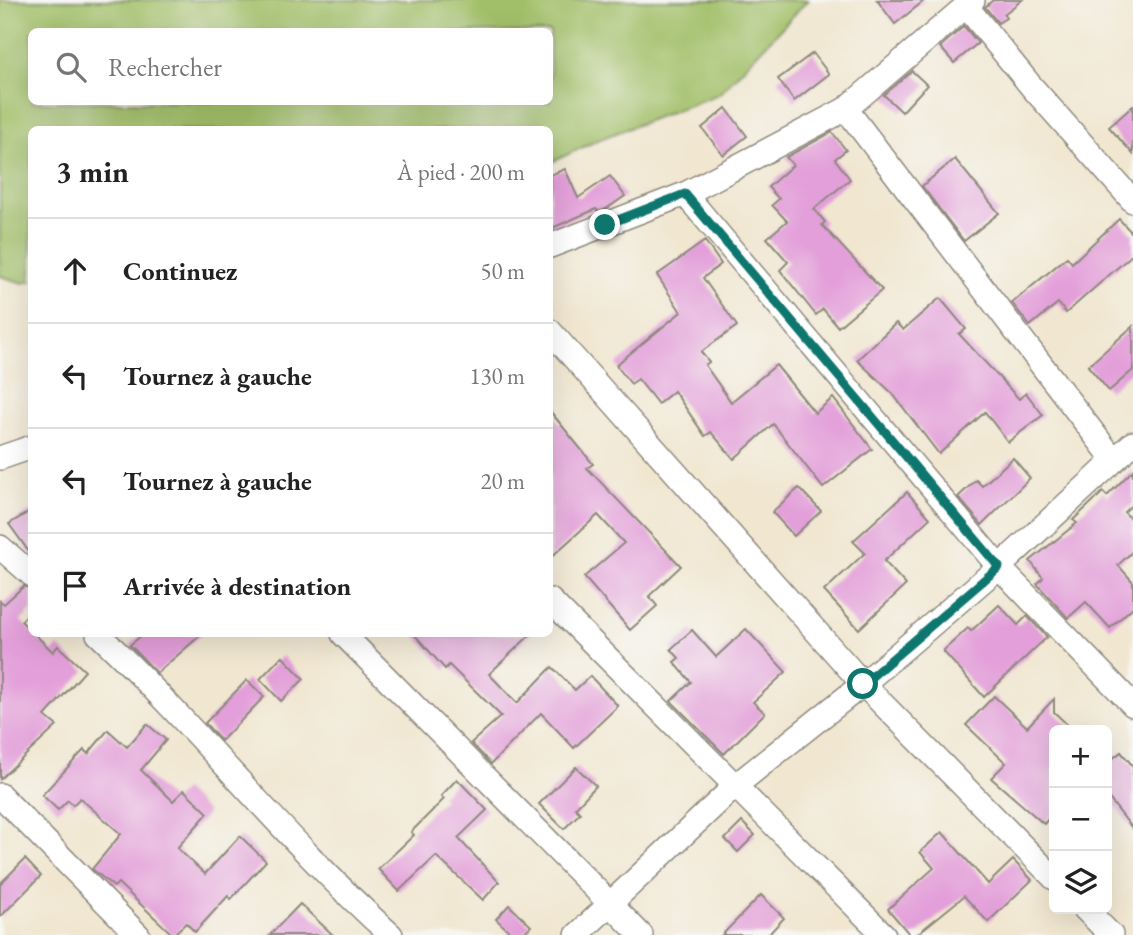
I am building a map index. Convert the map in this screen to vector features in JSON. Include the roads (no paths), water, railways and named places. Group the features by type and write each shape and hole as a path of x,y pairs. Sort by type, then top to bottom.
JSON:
{"street":[{"path":"553,245 685,194 846,109 969,3 1133,201"},
{"path":"577,935 735,786 863,684 999,567 1127,451 846,109"},
{"path":"685,194 999,567 1133,705"},
{"path":"553,334 863,684 1049,872"},
{"path":"0,458 28,448"},
{"path":"0,547 28,572"},
{"path":"553,603 884,935"},
{"path":"101,637 136,670 333,882 391,935"},
{"path":"346,637 641,935"},
{"path":"0,795 138,935"},
{"path":"1090,914 1111,935"}]}
